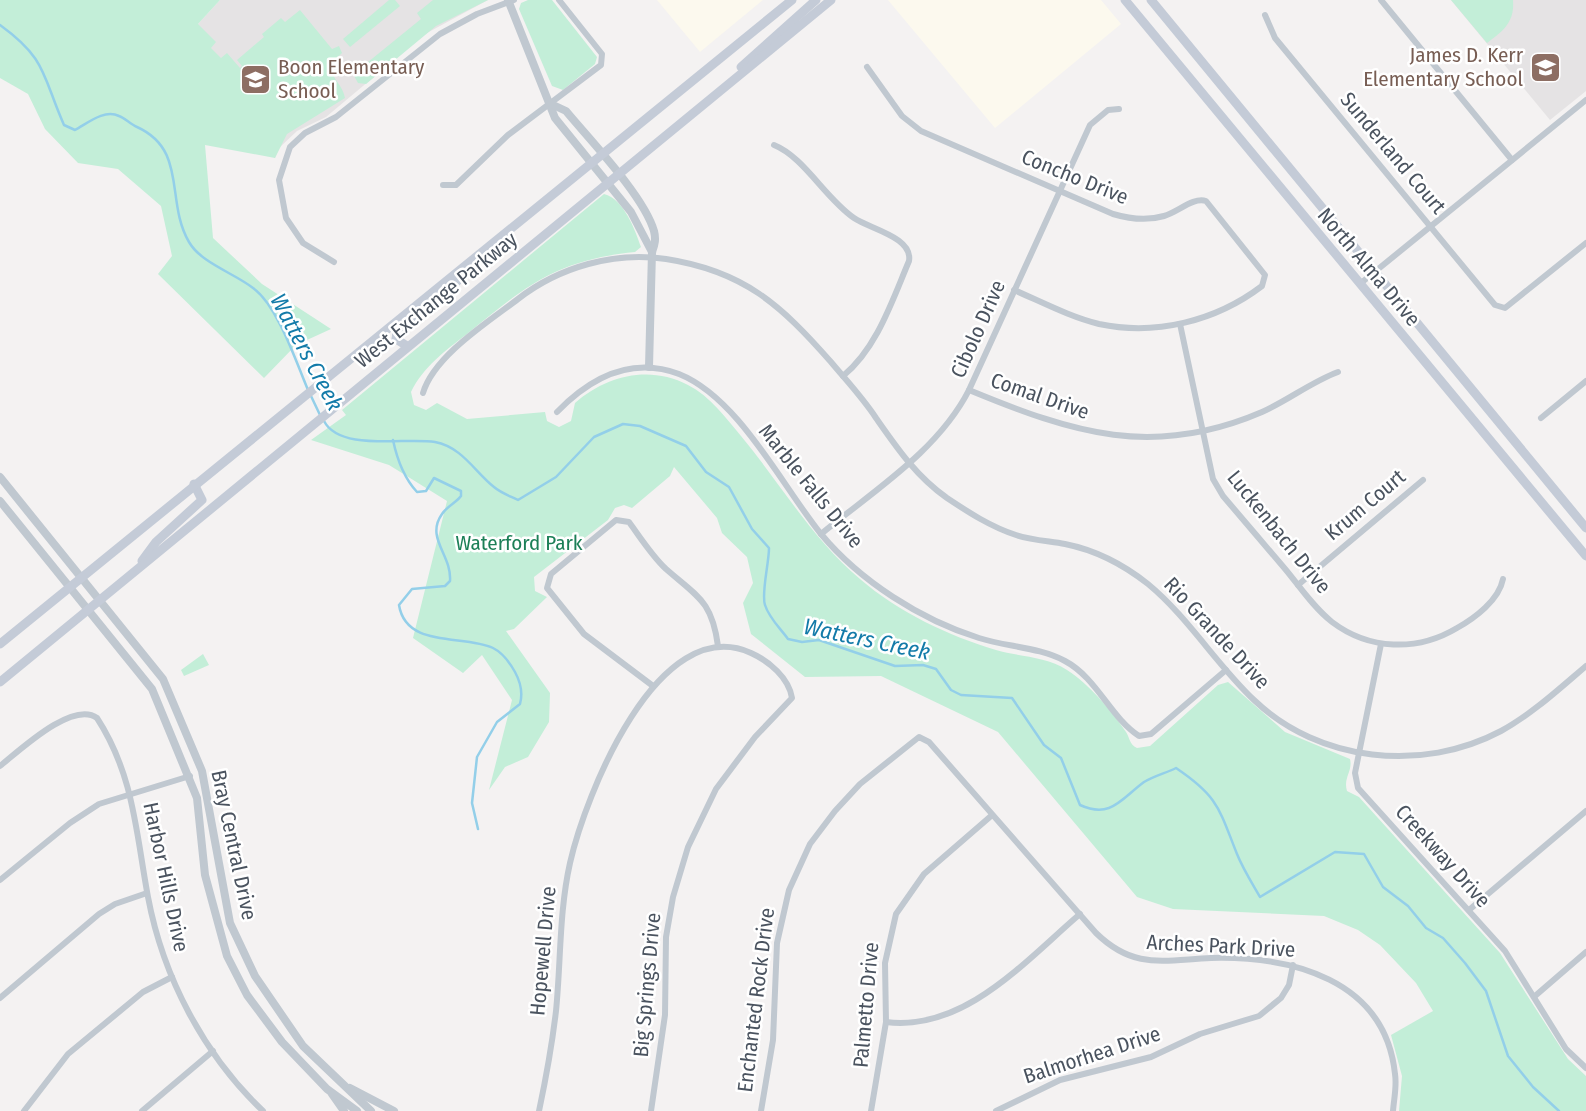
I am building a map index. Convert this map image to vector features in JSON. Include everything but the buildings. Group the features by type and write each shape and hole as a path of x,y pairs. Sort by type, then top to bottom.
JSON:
{"main road":[{"name":"West Exchange Parkway","path":"0,644 792,0"},
{"path":"724,87 751,56 816,0"},
{"name":"West Exchange Parkway","path":"0,682 831,0"},
{"name":"North Alma Drive","path":"1151,0 1586,527"},
{"name":"North Alma Drive","path":"1130,2 1586,556"},
{"path":"407,346 396,339 397,332 468,272 481,252"},
{"path":"135,571 156,542 202,499 194,485"}],"street":[{"path":"443,185 456,185 490,154 499,142 585,79 603,62 600,50 559,0"},
{"path":"1381,0 1512,160"},
{"path":"334,262 303,243 286,218 279,180 290,147 305,133 336,117 440,34 477,14 510,1 555,118 635,220 652,255"},
{"name":"Sunderland Court","path":"1265,15 1275,37 1495,305 1501,308 1586,243"},
{"name":"Concho Drive","path":"867,67 902,116 921,131 1113,214 1133,219 1165,216 1203,200 1264,272 1265,279 1262,286 1240,301 1180,324"},
{"path":"1361,284 1586,100"},
{"path":"551,104 566,111 618,175 648,215 656,240 652,255 649,367 631,368 601,376 557,412"},
{"name":"Cibolo Drive","path":"821,534 908,463 940,433 970,390 1090,125 1108,110 1119,109"},
{"path":"774,145 788,150 848,214 864,225 905,244 910,252 909,261 875,337 862,357 843,376"},
{"name":"Rio Grande Drive","path":"423,393 427,378 444,359 536,286 594,263 652,255 718,271 763,294 795,321 843,376 908,463 942,495 997,528 1032,540 1075,547 1131,572 1160,595 1252,698 1282,722 1319,741 1359,753 1429,754 1474,743 1523,717 1586,666"},
{"path":"1014,290 1100,324 1140,328 1180,324"},
{"name":"Luckenbach Drive","path":"1180,324 1208,465 1223,496 1331,621 1357,637 1381,644"},
{"name":"Marble Falls Drive","path":"649,367 683,376 718,398 783,477 821,534 871,581 922,612 977,638 1040,652 1067,662 1087,678 1139,736 1151,734 1226,670"},
{"name":"Comal Drive","path":"970,390 1040,419 1088,432 1138,436 1200,430 1261,412 1338,372"},
{"path":"1541,418 1586,381"},
{"name":"Bray Central Drive","path":"0,477 163,679 186,729 208,793 218,867 230,923 255,976 290,1030 371,1111"},
{"name":"Krum Court","path":"1298,585 1423,480"},
{"name":"Bray Central Drive","path":"0,501 90,608 152,688 197,798 205,875 227,956 247,995 282,1041 327,1089 357,1111"},
{"path":"653,687 583,634 546,583 554,571 615,520 628,522 664,567 708,606 715,622 718,646"},
{"path":"1381,644 1418,644 1447,634 1464,624 1500,593 1503,579"},
{"name":"Creekway Drive","path":"1381,644 1355,773 1358,788 1505,950 1566,1049 1586,1068"},
{"name":"Hopewell Drive","path":"539,1111 553,1034 560,922 570,862 595,789 615,747 653,687 677,661 696,651 718,646"},
{"name":"Big Springs Drive","path":"651,1111 665,1015 666,937 673,897 688,847 716,789 755,737 792,698 791,689 776,669 760,657 744,650 718,646"},
{"name":"Harbor Hills Drive","path":"0,766 76,713 91,714 106,733 130,793 139,827 147,893 172,977 214,1051 263,1111"},
{"name":"Arches Park Drive","path":"920,737 929,742 991,816 1106,943 1135,958 1157,963 1213,958 1293,965 1333,979 1376,1020 1393,1060 1393,1111"},
{"name":"Enchanted Rock Drive","path":"761,1111 773,1040 779,930 789,890 798,868 810,844 848,796 912,740 920,737"},
{"path":"0,880 86,812 130,793 190,776"},
{"path":"1469,910 1586,811"},
{"name":"Palmetto Drive","path":"871,1111 886,1022 885,963 896,914 908,893 924,874 991,816"},
{"path":"0,998 99,914 115,904 147,893"},
{"path":"886,1022 912,1024 937,1019 983,995 1080,914"},
{"path":"1535,996 1586,952"},
{"name":"Balmorhea Drive","path":"996,1111 1060,1080 1151,1057 1200,1034 1259,1016 1281,998 1289,985 1293,965"},
{"path":"24,1111 68,1054 143,992 172,977"},
{"path":"142,1111 214,1051"},
{"path":"341,1083 394,1111"},
{"path":"327,1089 344,1111"}],"shaded area":[{"name":"Boon Elementary School","path":"220,0 488,0 425,34 326,117 297,131 279,148 275,158 151,58 198,24"},
{"path":"657,0 763,0 700,52"},
{"path":"888,0 1101,0 1121,24 995,128"},
{"name":"James D. Kerr Elementary School","path":"1451,0 1586,0 1586,91 1550,120"}],"green space":[{"path":"0,0 220,0 198,24 216,42 211,48 221,58 227,53 240,68 242,66 237,60 264,37 262,34 281,18 285,22 300,10 332,49 339,46 342,53 335,60 332,71 345,98 287,134 275,158 205,145 213,238 262,284 331,329 296,345 264,378 158,274 172,256 161,206 118,169 78,163 45,129 28,94 0,78"},
{"path":"389,0 395,0 400,6 350,47 343,39"},
{"path":"433,0 488,0 436,26 366,84 358,83 353,74 354,69 357,71 421,19 417,13"},
{"path":"528,0 552,0 597,57 595,64 563,90 552,86 519,9 521,3"},
{"path":"1451,0 1513,0 1512,14 1503,30 1487,43"},
{"name":"Waterford Park","path":"604,194 623,208 641,247 635,252 584,261 525,289 428,367 411,392 414,405 426,410 437,403 467,419 545,412 547,421 559,427 571,421 575,403 587,393 615,380 644,375 674,379 704,395 717,408 827,547 875,591 925,622 960,638 996,650 1059,665 1083,682 1099,698 1126,732 1132,745 1137,748 1150,746 1218,685 1228,682 1285,732 1350,759 1347,791 1359,797 1500,953 1568,1059 1586,1076 1586,1111 1399,1111 1402,1076 1391,1035 1433,1011 1416,983 1380,945 1358,930 1324,916 1173,909 1137,897 998,732 881,676 805,677 751,634 743,603 753,583 747,557 722,533 717,518 674,467 670,476 632,508 624,505 615,508 608,520 534,577 535,591 547,597 514,629 506,631 550,693 549,722 528,757 505,767 489,790 512,700 482,655 463,673 413,638 447,501 389,465 311,440 346,415 342,410"},
{"path":"203,654 209,665 184,676 181,670"}],"waterway":[{"name":"Watters Creek","path":"0,25 35,58 64,125 75,130 96,118 113,114 153,137 170,163 178,210 189,242 201,256 262,296 285,335 308,390"},
{"name":"Watters Creek","path":"311,396 320,415"},
{"name":"Watters Creek","path":"324,421 332,431 359,440 423,441 445,445 461,454 497,489 518,500 556,477 594,437 623,424 640,426 686,446 706,472 729,487 752,529 769,548 765,605 788,639 802,642 819,640 895,666 923,665 936,669 951,690 961,695 1012,698 1044,745 1061,758 1080,805 1091,809 1100,810 1115,805 1144,782 1176,768 1201,787 1216,805 1242,865 1260,897 1335,852 1364,854 1383,887 1408,906 1426,928 1443,938 1465,963 1486,991 1508,1056 1533,1087 1559,1111"},
{"path":"393,440 402,468 417,492 426,491 434,478 461,491 457,501 442,514 436,531 450,572 450,581 445,586 412,589 399,605 404,619 424,634 481,644 497,650 511,665 521,688 520,704 497,722 477,757 472,803 478,829"}],"place":[{"name":"James D. Kerr Elementary School","path":"1546,67"},
{"name":"Boon Elementary School","path":"255,79"}]}
